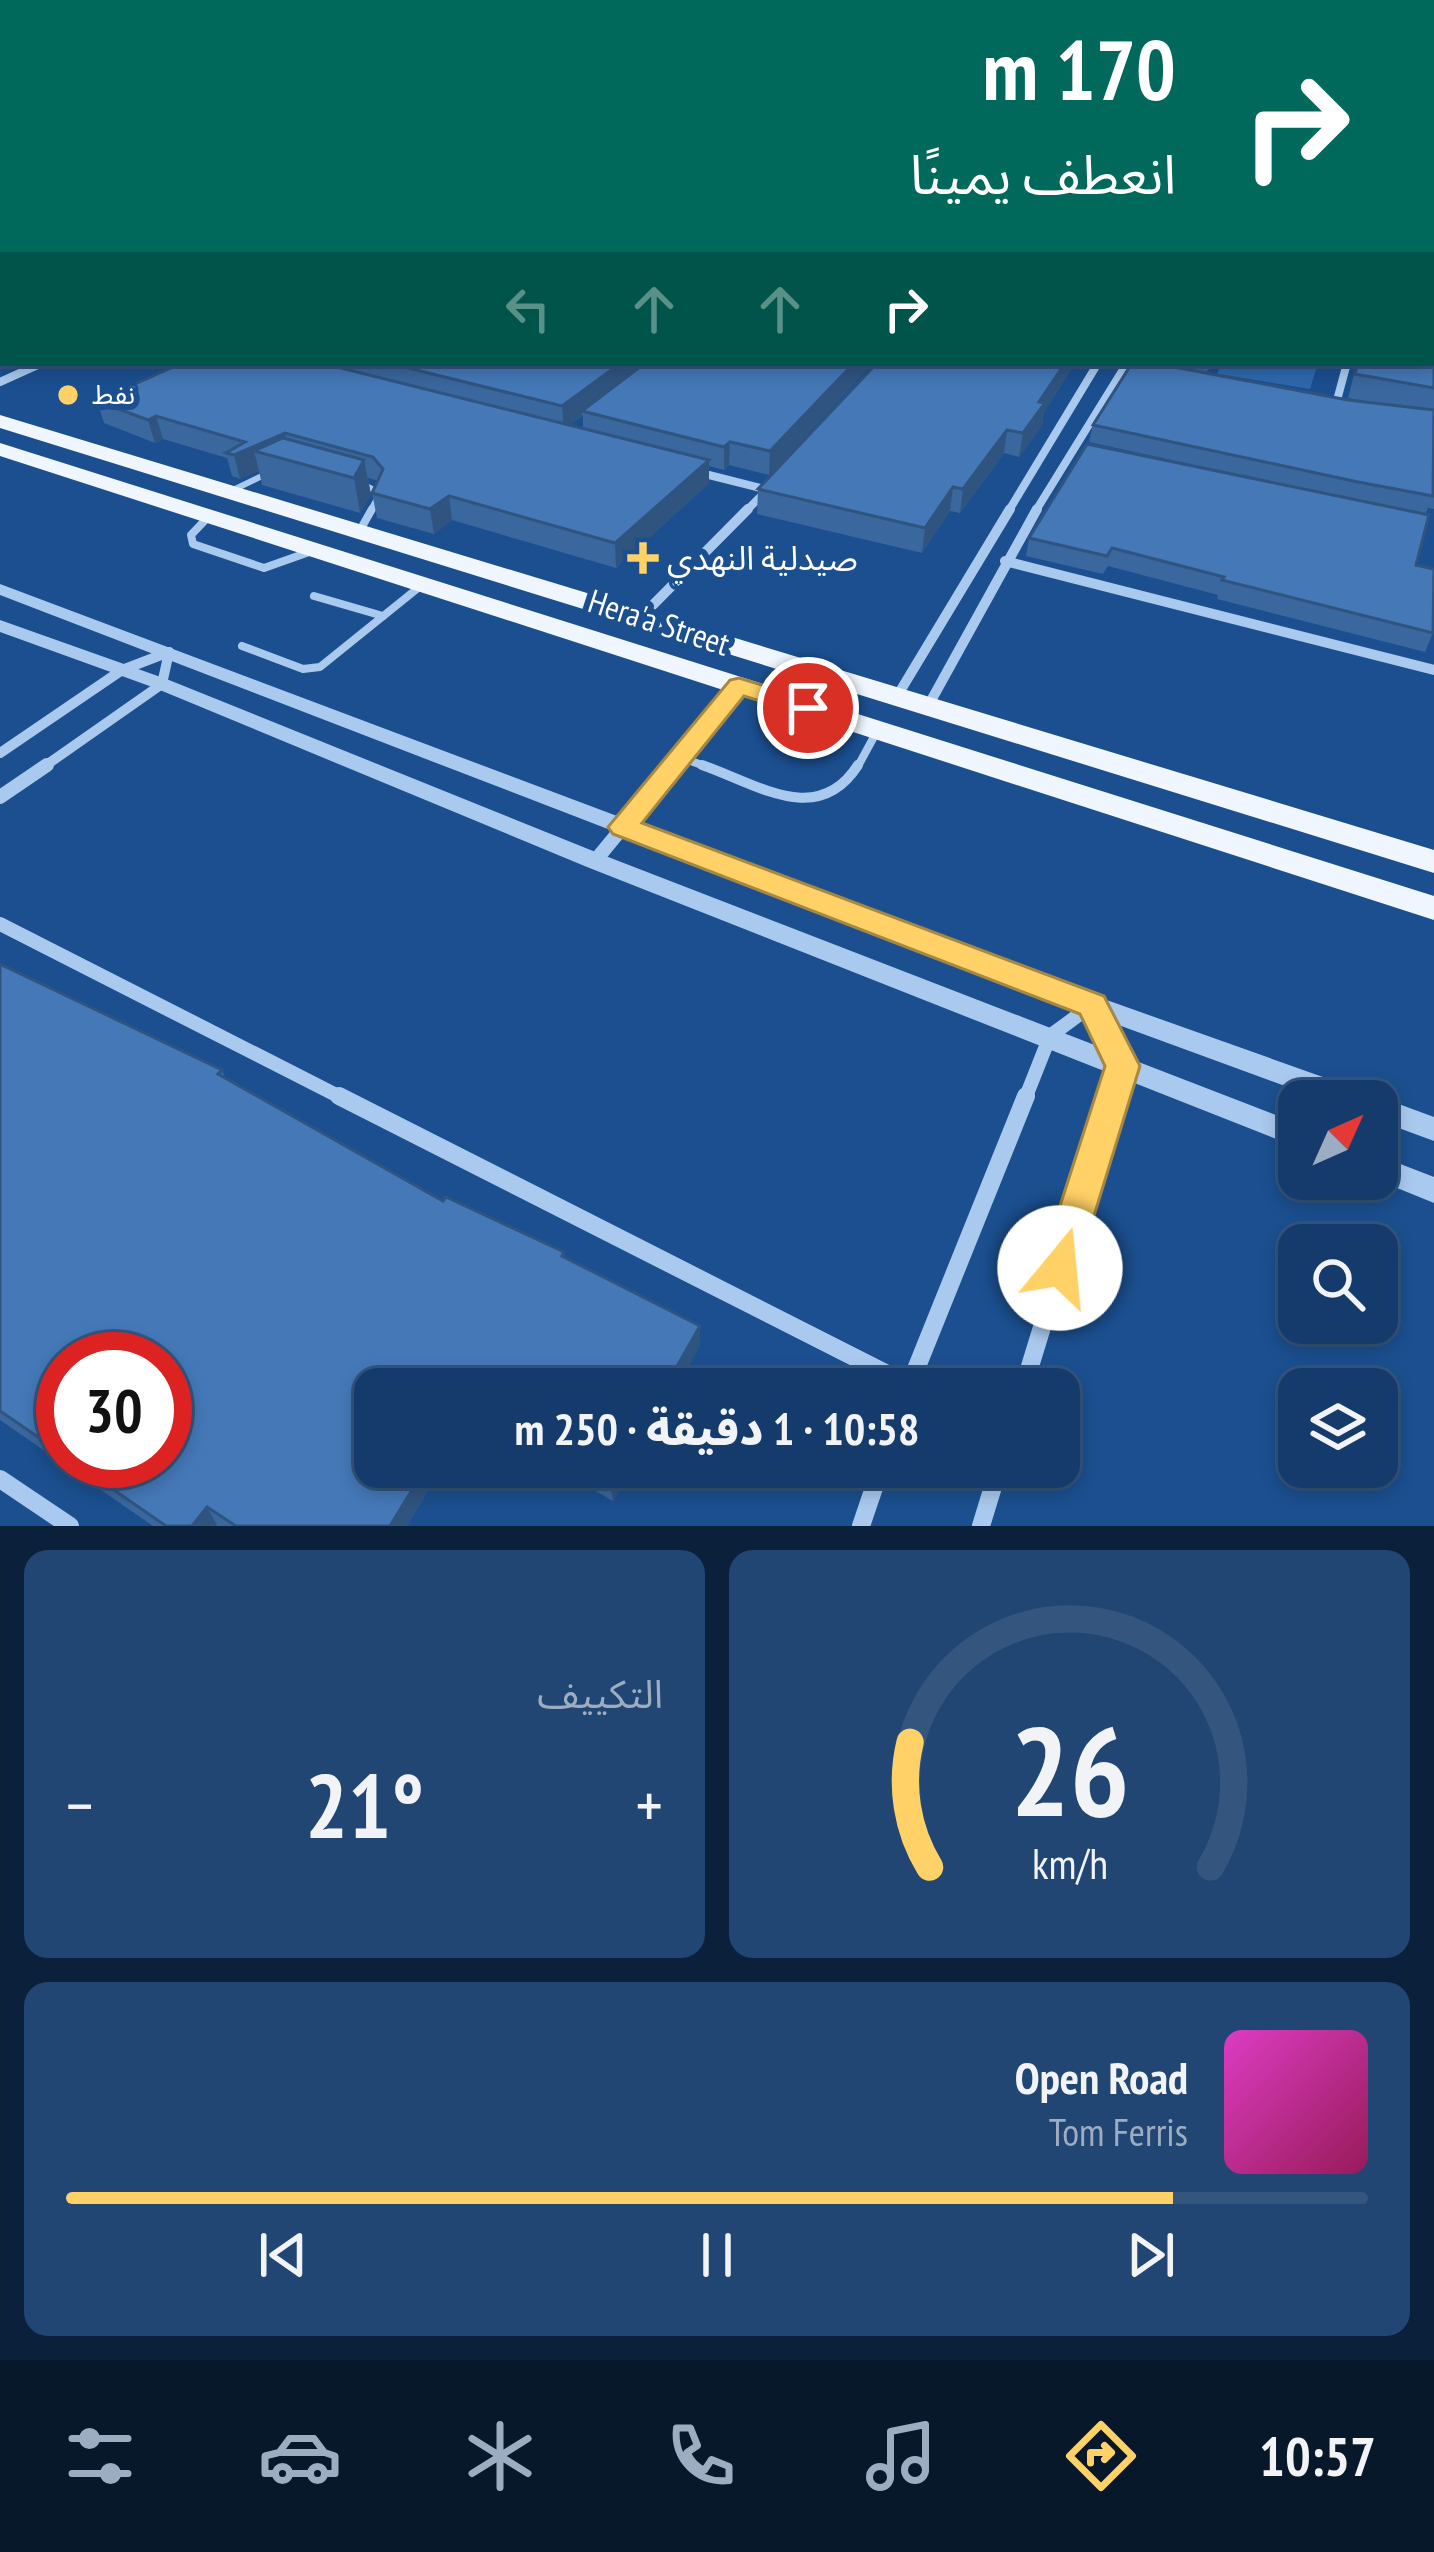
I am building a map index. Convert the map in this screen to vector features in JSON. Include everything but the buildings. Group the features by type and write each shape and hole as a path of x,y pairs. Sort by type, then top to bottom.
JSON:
{"main road":[{"name":"Hera'a Street","path":"0,421 1434,862"},
{"name":"Hera'a Street","path":"0,449 1434,908"},
{"path":"1112,805 1118,765"}],"street":[{"path":"0,382 35,366"},
{"path":"896,698 1096,366"},
{"path":"927,708 1005,561 1125,366"},
{"path":"1134,366 1149,370"},
{"path":"1336,404 1346,366"},
{"path":"1313,400 1356,407"},
{"path":"1072,401 1101,406"},
{"path":"1073,451 1096,455"},
{"path":"678,467 768,490"},
{"path":"640,618 782,474"},
{"path":"1005,561 1434,670"},
{"path":"0,590 1300,1080"},
{"path":"0,626 162,684 1278,1128"},
{"path":"0,754 122,670 170,652"},
{"path":"0,797 162,684 170,652"},
{"path":"595,860 739,686"},
{"path":"0,924 872,1368"},
{"path":"917,1368 1050,1036 1092,1005"},
{"path":"1030,1368 1123,1066 1092,1005"},
{"path":"1398,1116 1434,1129"},
{"path":"1398,1175 1434,1190"},
{"path":"0,1479 70,1526"},
{"path":"861,1526 874,1488"},
{"path":"981,1526 993,1488"}],"lane":[{"path":"230,492 285,465"},
{"path":"355,482 380,493 359,532"},
{"path":"242,646 311,669 423,584"},
{"path":"314,596 382,616"},
{"path":"680,757 806,802 826,802 839,794 878,730"}],"shaded area":[{"path":"1221,366 1317,366 1310,389 1217,374"}],"place":[{"name":"نفط","path":"68,395"},
{"name":"صيدلية النهدي","path":"643,558"}],"route":[{"path":"808,708 739,686 623,827 1092,1005 1123,1066 1060,1268"}]}
